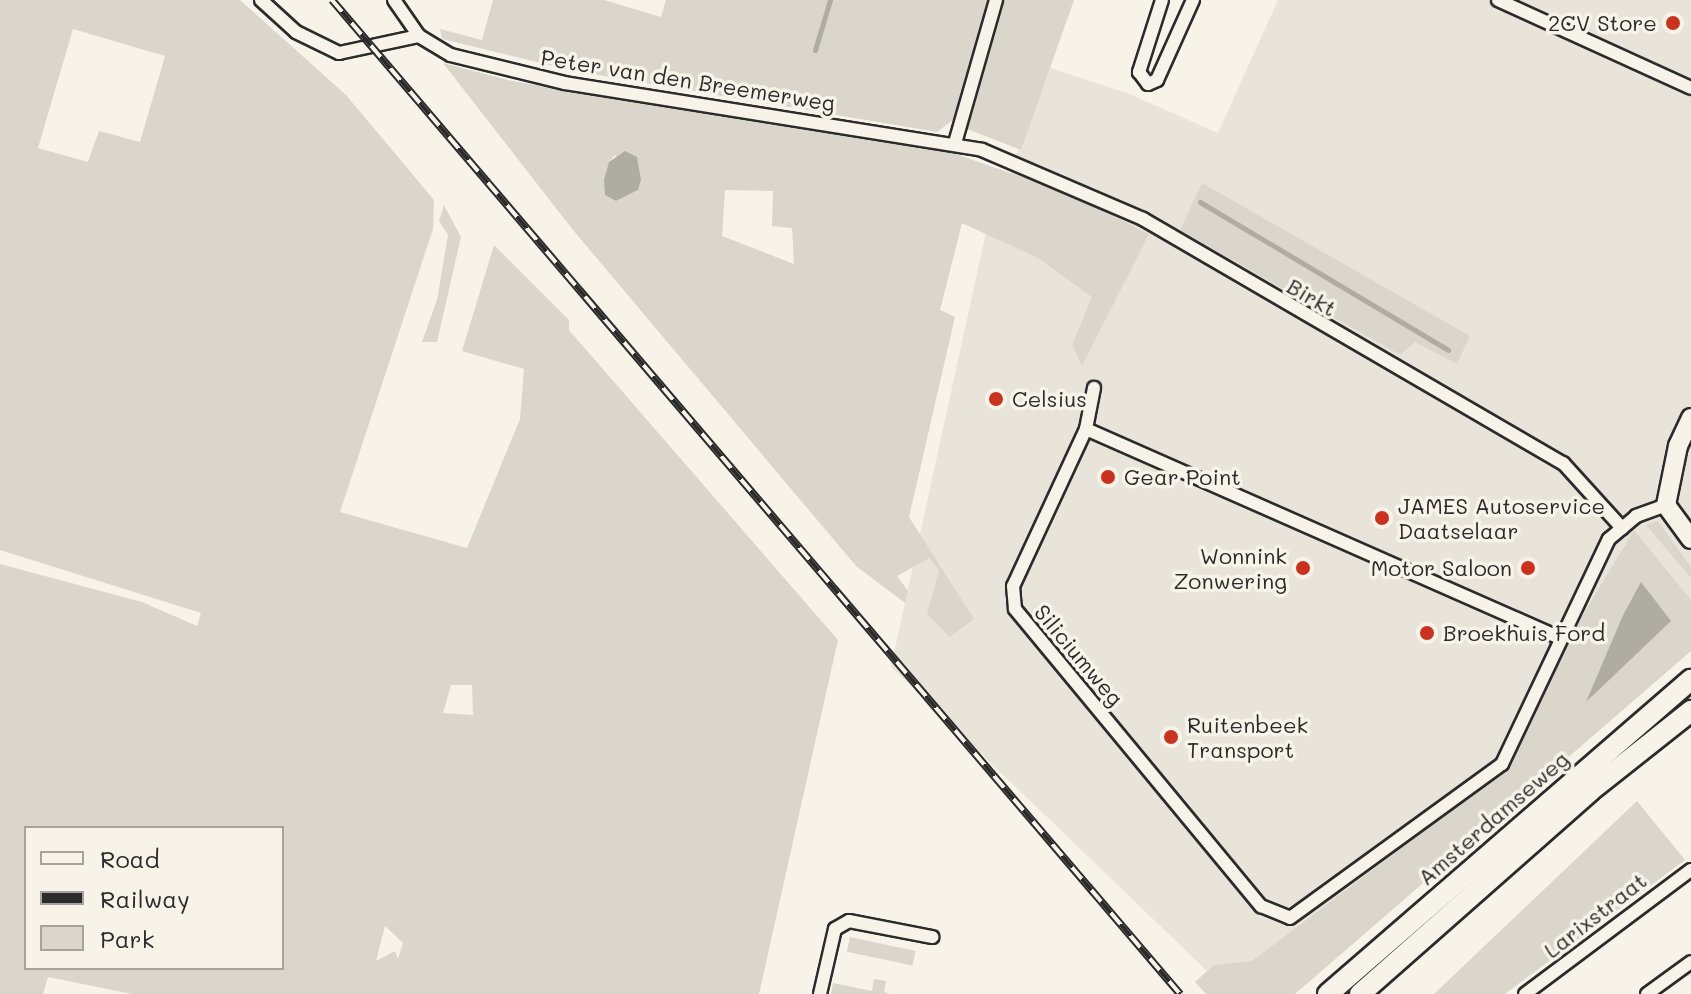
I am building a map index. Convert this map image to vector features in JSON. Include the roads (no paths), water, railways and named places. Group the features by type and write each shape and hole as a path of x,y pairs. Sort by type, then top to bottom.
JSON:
{"main road":[{"name":"Amsterdamseweg","path":"1328,994 1691,680"},
{"name":"Amsterdamseweg","path":"1360,994 1590,791 1691,711"}],"street":[{"path":"261,0 296,32 339,53 419,36"},
{"name":"Peter van den Breemerweg","path":"394,0 419,36 451,55 565,83 955,143"},
{"path":"955,143 996,0"},
{"path":"1162,0 1139,72 1148,84 1157,80 1191,1"},
{"path":"1498,0 1691,88"},
{"name":"Birkt","path":"955,143 1053,178 1143,219 1563,463 1622,528"},
{"name":"Siliciumweg","path":"1094,388 1086,429 1013,586 1015,609 1261,906 1290,918 1304,913 1502,764 1609,539 1636,516 1666,505"},
{"path":"1691,418 1678,446 1666,505 1691,539"},
{"path":"1086,429 1560,638"},
{"name":"Larixstraat","path":"1525,994 1691,870"},
{"path":"820,994 835,929 849,921 932,937"},
{"path":"1647,994 1691,962"}],"waterway":[{"path":"815,50 830,0"},
{"path":"1200,202 1448,350"}],"railway":[{"path":"332,0 1180,994"}],"place":[{"name":"2CV Store","path":"1673,23"},
{"name":"Celsius","path":"996,399"},
{"name":"Gear Point","path":"1108,477"},
{"name":"JAMES Autoservice Daatselaar","path":"1382,518"},
{"name":"Wonnink Zonwering","path":"1303,568"},
{"name":"Motor Saloon","path":"1528,568"},
{"name":"Broekhuis Ford","path":"1427,633"},
{"name":"Ruitenbeek Transport","path":"1171,737"}]}
